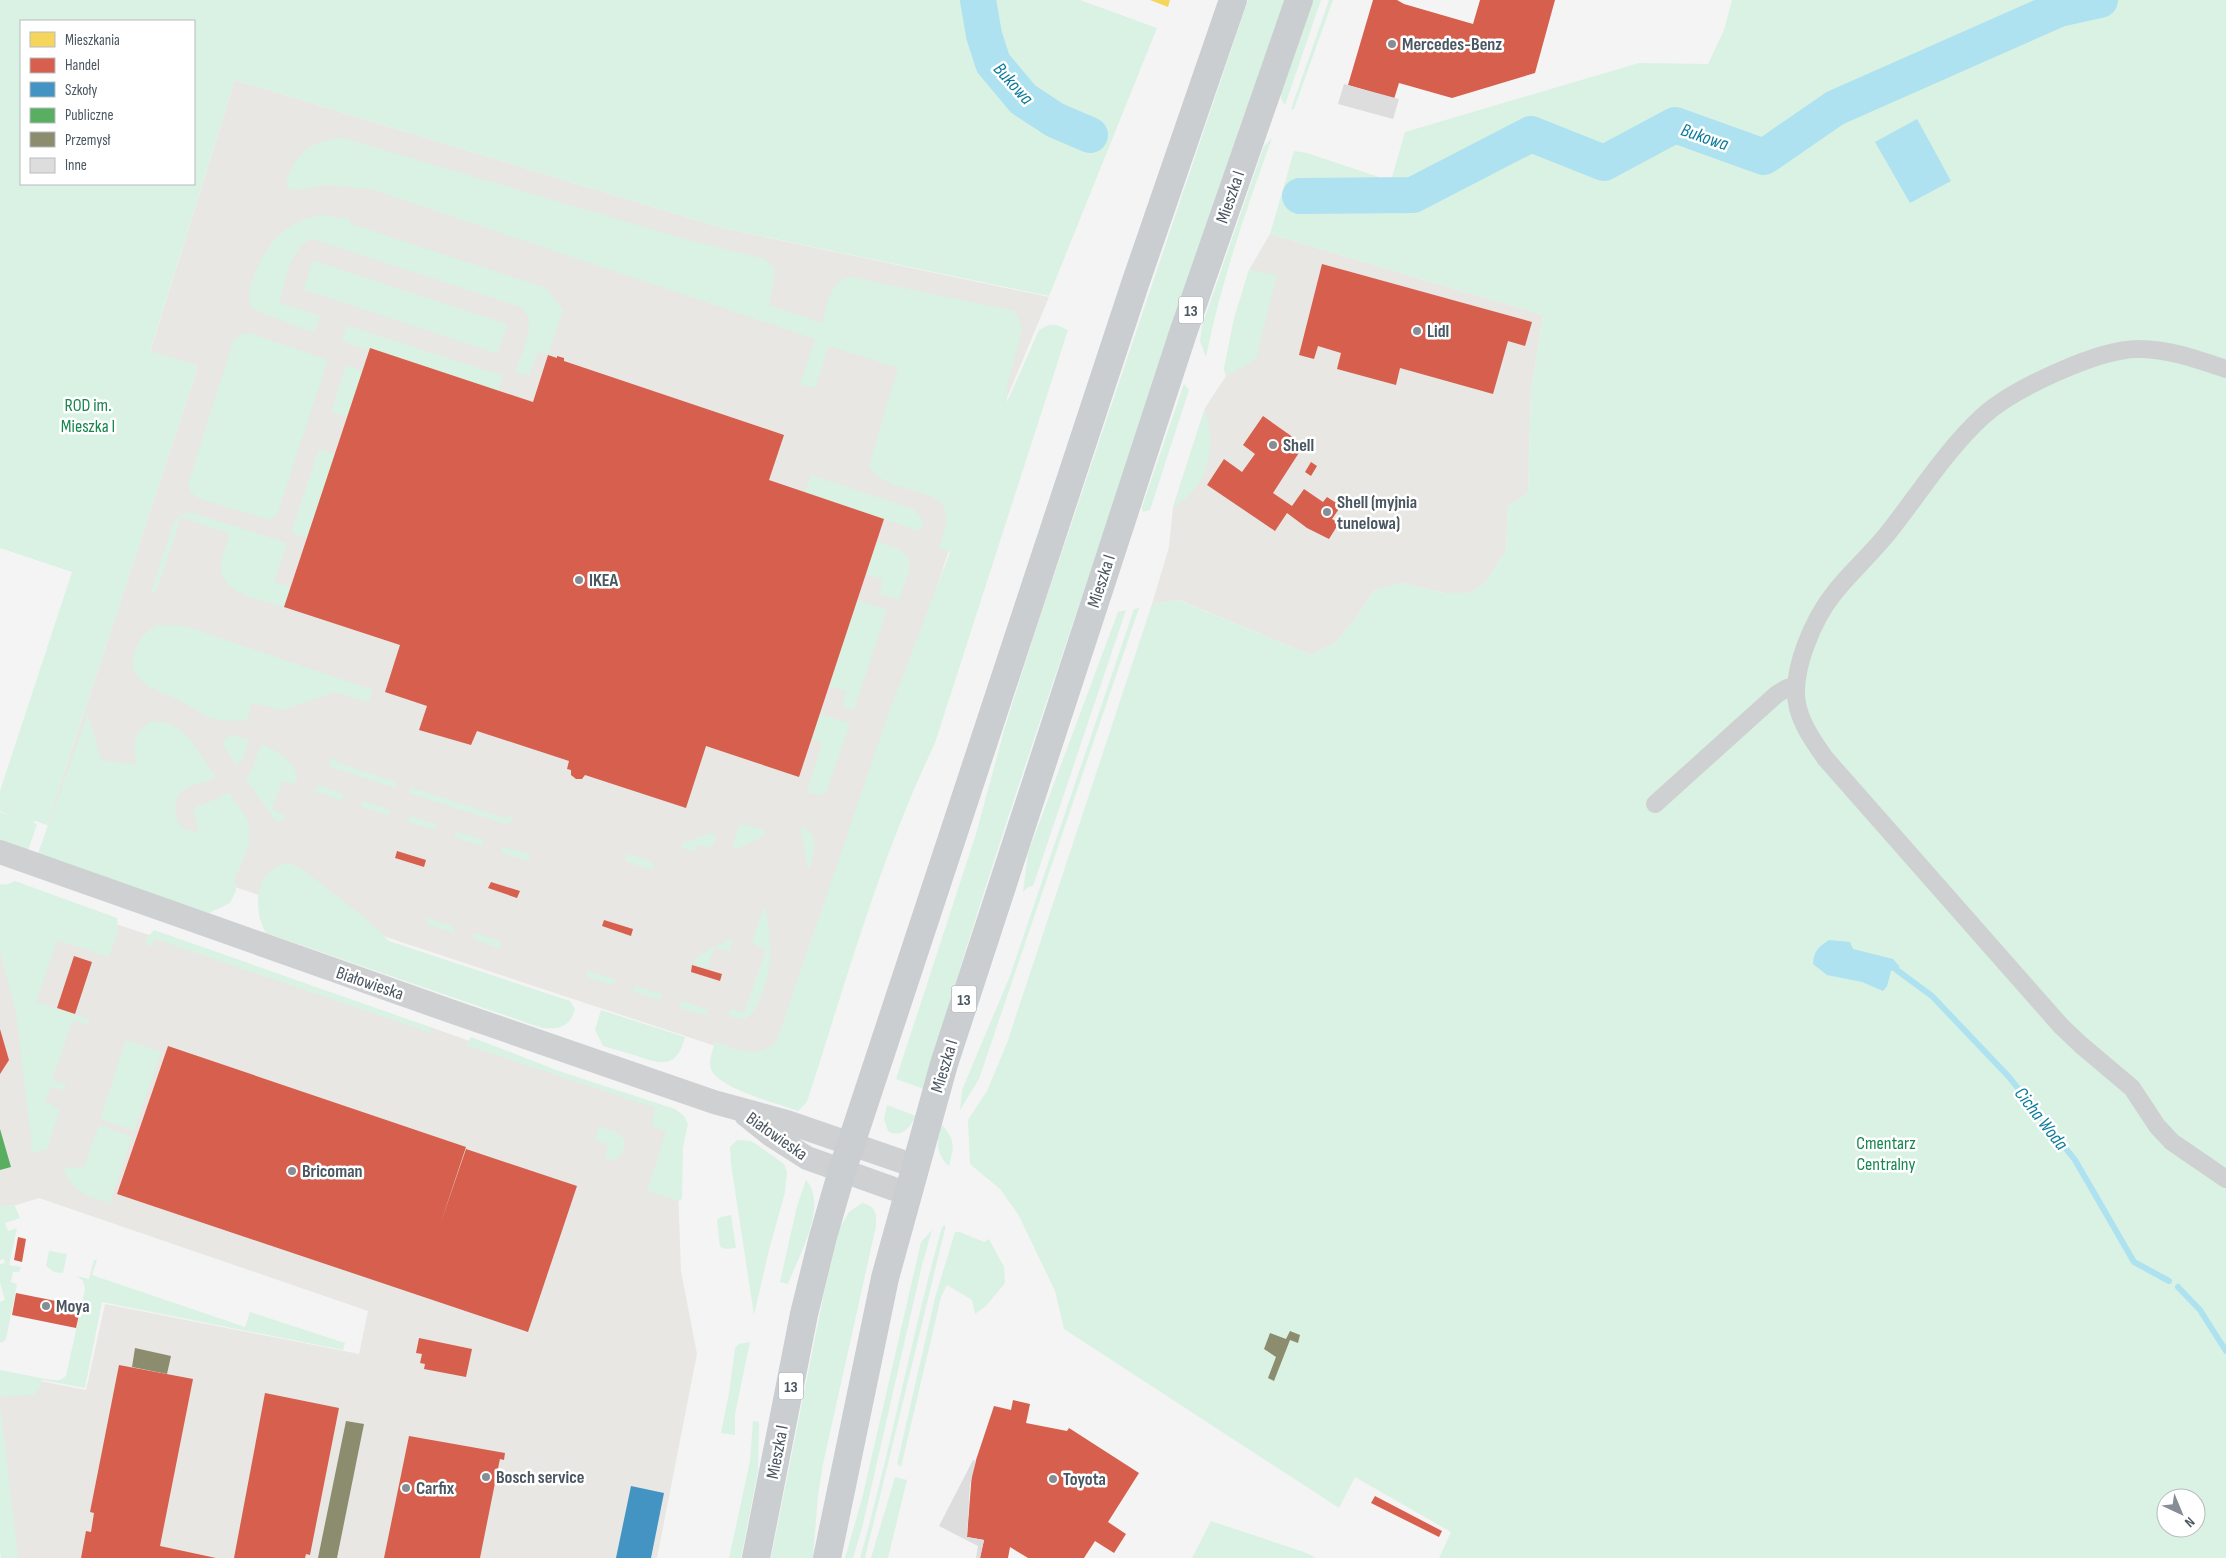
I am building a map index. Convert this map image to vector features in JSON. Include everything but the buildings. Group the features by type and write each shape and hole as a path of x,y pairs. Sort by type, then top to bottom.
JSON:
{"main road":[{"name":"Mieszka I","path":"756,1558 806,1306 823,1237 850,1144 1135,284 1233,0"},
{"name":"Mieszka I","path":"827,1558 885,1278 944,1064 981,946 1183,333 1299,0"}],"street":[{"path":"2226,369 2180,354 2152,350 2120,351 2066,370 1996,406 1974,425 1886,535 1832,595 1818,618 1807,642 1796,686 1797,706 1800,716 1824,758 2061,1026 2080,1045 2132,1088 2164,1135 2226,1179"},
{"path":"1655,804 1777,694 1787,688 1796,686"},
{"name":"Białowieska","path":"0,852 446,1010 741,1111 787,1122 850,1144"},
{"name":"Białowieska","path":"741,1111 796,1152 842,1171"},
{"path":"850,1144 915,1166"},
{"path":"842,1171 908,1194"}],"shaded area":[{"path":"235,80 722,228 1049,297 970,486 779,1067 47,825 198,366 150,352"},
{"path":"1270,234 1543,315 1531,391 1528,493 1508,506 1506,550 1486,582 1470,593 1444,593 1401,583 1373,591 1357,617 1335,643 1311,655 1179,600 1152,604 1169,547 1173,507 1205,408 1226,376 1224,369 1234,319 1249,270"},
{"path":"0,886 433,1028 657,1107 677,1159 681,1271 697,1354 657,1558 5,1558 0,1518 0,1373 86,1390 105,1304 359,1354 368,1311 39,1198 0,1210"}],"green space":[{"name":"ROD im. Mieszka I","path":"0,0 1080,0 1157,28 1049,296 722,228 235,80 150,351 198,366 47,825 35,821 33,823 37,824 28,851 0,841 0,812 13,816 0,811 0,791 72,572 0,548"},
{"path":"1248,0 1285,0 1223,177 1020,781 924,1089 896,1079 976,834 1005,727 1037,626"},
{"path":"1313,0 1321,0 1285,105 1281,99 1281,92"},
{"path":"1329,0 1333,0 1294,109 1291,109"},
{"name":"Cmentarz Centralny","path":"1732,0 2226,0 2226,1558 1439,1558 1451,1532 1355,1477 1339,1508 1064,1329 1055,1291 1018,1214 1000,1189 970,1164 968,1120 987,1091 1007,1043 1152,604 1178,600 1311,655 1335,643 1357,617 1373,591 1401,583 1444,593 1470,593 1486,582 1506,550 1508,506 1528,493 1531,391 1543,315 1270,234 1294,151 1307,153 1391,181 1405,132 1639,63 1708,64 1724,30"},
{"path":"343,138 695,242 765,259 774,268 775,274 769,305 822,323 830,294 838,283 851,277 1015,311 1022,328 1007,387 1007,402 1039,330 1053,325 1068,330 935,743 915,786 881,875 807,1102 798,1111 724,1083 711,1069 710,1059 715,1042 748,1052 755,1052 763,1050 777,1040 889,712 950,552 939,548 947,520 944,505 936,499 882,479 874,473 869,465 898,368 829,346 815,388 800,384 815,339 371,189 327,185 297,190 289,188 286,181 291,170 307,149 322,142"},
{"path":"1272,138 1227,274 1206,357 1200,341 1202,326 1264,146"},
{"path":"322,215 349,219 351,224 546,288 563,310 548,355 538,352 529,376 515,372 529,328 526,312 520,307 313,239 305,242 294,256 279,303 318,315 320,317 315,330 312,332 254,310 250,303 249,293 261,259 274,240 295,224 305,219"},
{"path":"315,261 506,324 507,326 498,352 496,353 305,290 312,263"},
{"path":"1249,270 1277,275 1256,359 1226,376 1224,369 1234,319"},
{"path":"349,326 503,376 498,391 370,348 369,351 345,342 342,339 346,328"},
{"path":"250,333 328,360 277,515 269,520 198,498 191,492 188,484 233,342 240,335"},
{"path":"348,366 362,371 347,417 331,412 345,368"},
{"path":"1184,384 1189,390 1150,510 1143,512 1142,507"},
{"path":"1205,408 1209,422 1210,437 1207,464 1203,476 1195,488 1173,507"},
{"path":"319,449 335,454 307,538 295,534 292,530"},
{"path":"811,475 913,509 922,519 921,528 919,531 805,492"},
{"path":"184,513 194,513 287,543 274,582 291,587 284,607 244,594 227,583 222,574 221,564 223,552 230,534 181,517 157,589 151,592 174,522"},
{"path":"877,542 901,550 909,559 909,571 899,600 879,594 883,579 866,574"},
{"path":"857,600 887,610 854,710 842,706 846,691 829,686"},
{"path":"1139,608 979,1079 960,1110 962,1090 1010,976 1134,609"},
{"path":"1126,610 1033,886 1028,887 1023,892 1028,853 1118,612"},
{"path":"158,625 185,626 373,690 368,702 335,692 283,710 252,703 247,721 221,721 213,719 183,702 146,685 134,671 133,662 137,646 147,632"},
{"path":"88,714 101,760 137,765 134,752 135,740 144,726 150,722 162,722 182,731 196,748 216,777 189,787 180,793 175,808 177,819 182,829 198,832 195,807 229,792 249,822 250,843 235,879 236,891 230,903 209,913 37,856"},
{"path":"820,714 850,723 827,791 820,795 807,792 822,743 812,739"},
{"path":"233,735 249,740 242,761 236,765 223,745 225,738"},
{"path":"261,744 285,758 297,775 297,781 293,784 282,781 272,809 284,815 283,820 279,822 276,821 245,778 250,774"},
{"path":"335,758 337,762 396,782 397,787 330,767 328,761"},
{"path":"319,785 343,794 343,799 340,800 317,792 314,789"},
{"path":"410,787 505,818 510,816 513,821 505,824 409,793"},
{"path":"362,801 389,809 390,813 388,815 362,807"},
{"path":"411,816 435,824 437,828 434,830 409,822 408,819"},
{"path":"741,824 765,830 766,835 734,850 732,848 738,827"},
{"path":"803,827 812,834 814,839 813,856 810,867 807,868 801,828"},
{"path":"457,832 482,839 484,844 481,846 456,838 454,834"},
{"path":"711,833 715,834 716,838 711,848 697,845 695,852 682,848 682,843"},
{"path":"504,847 529,854 530,859 528,861 502,853 501,850"},
{"path":"628,854 653,862 654,867 651,870 627,862 625,859"},
{"path":"289,863 302,869 365,918 389,941 570,1001 575,1009 573,1015 567,1023 559,1028 542,1028 266,933 259,913 259,891 269,873 277,866"},
{"path":"15,881 117,918 118,933 109,957 57,940 36,1002 90,1019 87,1025 73,1020 52,1080 66,1085 65,1090 51,1087 45,1102 60,1109 47,1149 31,1154 31,1137 16,1013 0,952 0,885 6,885"},
{"path":"764,906 770,946 766,983 759,1001 750,1015 745,1019 731,1017 728,1014 731,1009 744,1013 766,949 756,946 752,942"},
{"path":"427,918 453,926 455,931 452,932 428,925"},
{"path":"154,930 430,1027 431,1033 155,939 151,947 147,945 145,940"},
{"path":"476,933 500,941 502,946 497,948 474,939 472,936"},
{"path":"734,937 729,951 714,948 707,969 693,964 699,955"},
{"path":"589,971 614,979 616,983 612,985 588,977 586,974"},
{"path":"636,986 661,994 662,999 658,1000 634,992 633,988"},
{"path":"683,1001 708,1010 708,1014 706,1016 681,1008 679,1004"},
{"path":"601,1010 685,1037 682,1047 673,1059 668,1062 662,1062 603,1046 595,1030"},
{"path":"471,1037 559,1071 675,1109 684,1116 688,1124 683,1147 682,1198 680,1201 647,1191 666,1132 652,1124 655,1108 466,1045"},
{"path":"126,1040 161,1052 134,1131 100,1119"},
{"path":"887,1105 916,1116 905,1131 897,1134 888,1131 884,1119"},
{"path":"941,1124 949,1134 952,1144 949,1166 939,1152"},
{"path":"99,1125 132,1137 111,1204 82,1192 71,1183 63,1168 84,1167"},
{"path":"599,1126 614,1131 624,1139 623,1152 618,1158 614,1160 605,1159 608,1145 595,1140"},
{"path":"737,1140 751,1141 756,1144 784,1164 787,1172 785,1192 754,1315 731,1164 730,1147"},
{"path":"806,1180 812,1191 814,1203 813,1217 804,1246 788,1284 780,1282 797,1206"},
{"path":"862,1203 870,1206 874,1211 876,1226 823,1464 818,1495 813,1558 771,1558 824,1293 840,1228 849,1212"},
{"path":"12,1204 15,1206 20,1218 5,1223 8,1231 17,1228 9,1265 21,1267 19,1272 13,1272 11,1282 17,1284 6,1339 2,1343 0,1342 0,1302 5,1300 0,1282 0,1264 5,1263 4,1259 0,1260 0,1207"},
{"path":"731,1215 736,1248 726,1249 720,1247 717,1220"},
{"path":"946,1225 865,1558 860,1558 882,1476 920,1310 942,1227"},
{"path":"932,1230 922,1265 862,1528 853,1558 845,1558 862,1499 921,1242"},
{"path":"955,1232 960,1232 984,1242 989,1239 1004,1267 1005,1283 986,1306 975,1314 972,1300 947,1285 941,1297 901,1467 897,1464 935,1298"},
{"path":"49,1251 67,1254 63,1273 54,1272 46,1266"},
{"path":"94,1260 97,1260 92,1275 245,1327 250,1312 345,1343 343,1350 102,1302 85,1388 42,1380 40,1388 33,1395 0,1397 0,1370 51,1380 60,1380 66,1376 85,1289 83,1281 77,1276 89,1279"},
{"path":"750,1342 735,1414 735,1435 721,1433 735,1348 739,1344"},
{"path":"0,1403 18,1558 1,1558 0,1552"},
{"path":"753,1421 759,1422 758,1471 741,1558 729,1558 750,1461"},
{"path":"895,1477 907,1480 888,1558 871,1558"},
{"path":"1211,1521 1304,1552 1316,1558 1192,1558"}],"water":[{"path":"1917,119 1951,181 1910,203 1875,142"},
{"path":"1829,940 1850,942 1853,949 1893,959 1900,967 1891,971 1887,986 1883,991 1862,982 1827,975 1813,964 1817,950"}],"waterway":[{"name":"Bukowa","path":"978,0 984,35 993,63 1023,99 1055,120 1090,135"},
{"name":"Bukowa","path":"1300,196 1413,195 1531,134 1604,163 1675,125 1764,157 1835,108 2059,9 2100,0"},
{"name":"Cicha Woda","path":"1894,968 1932,996 2009,1077 2075,1160 2134,1262 2169,1281"},
{"name":"Cicha Woda","path":"2178,1287 2200,1310 2226,1351"}],"place":[{"name":"Mercedes-Benz","path":"1392,44"},
{"name":"Lidl","path":"1417,331"},
{"name":"Shell","path":"1273,445"},
{"name":"Shell (myjnia tunelowa)","path":"1327,512"},
{"name":"IKEA","path":"579,580"},
{"name":"Bricoman","path":"292,1171"},
{"name":"Moya","path":"46,1306"},
{"name":"Bosch service","path":"486,1477"},
{"name":"Toyota","path":"1053,1479"},
{"name":"Carfix","path":"406,1488"}]}
